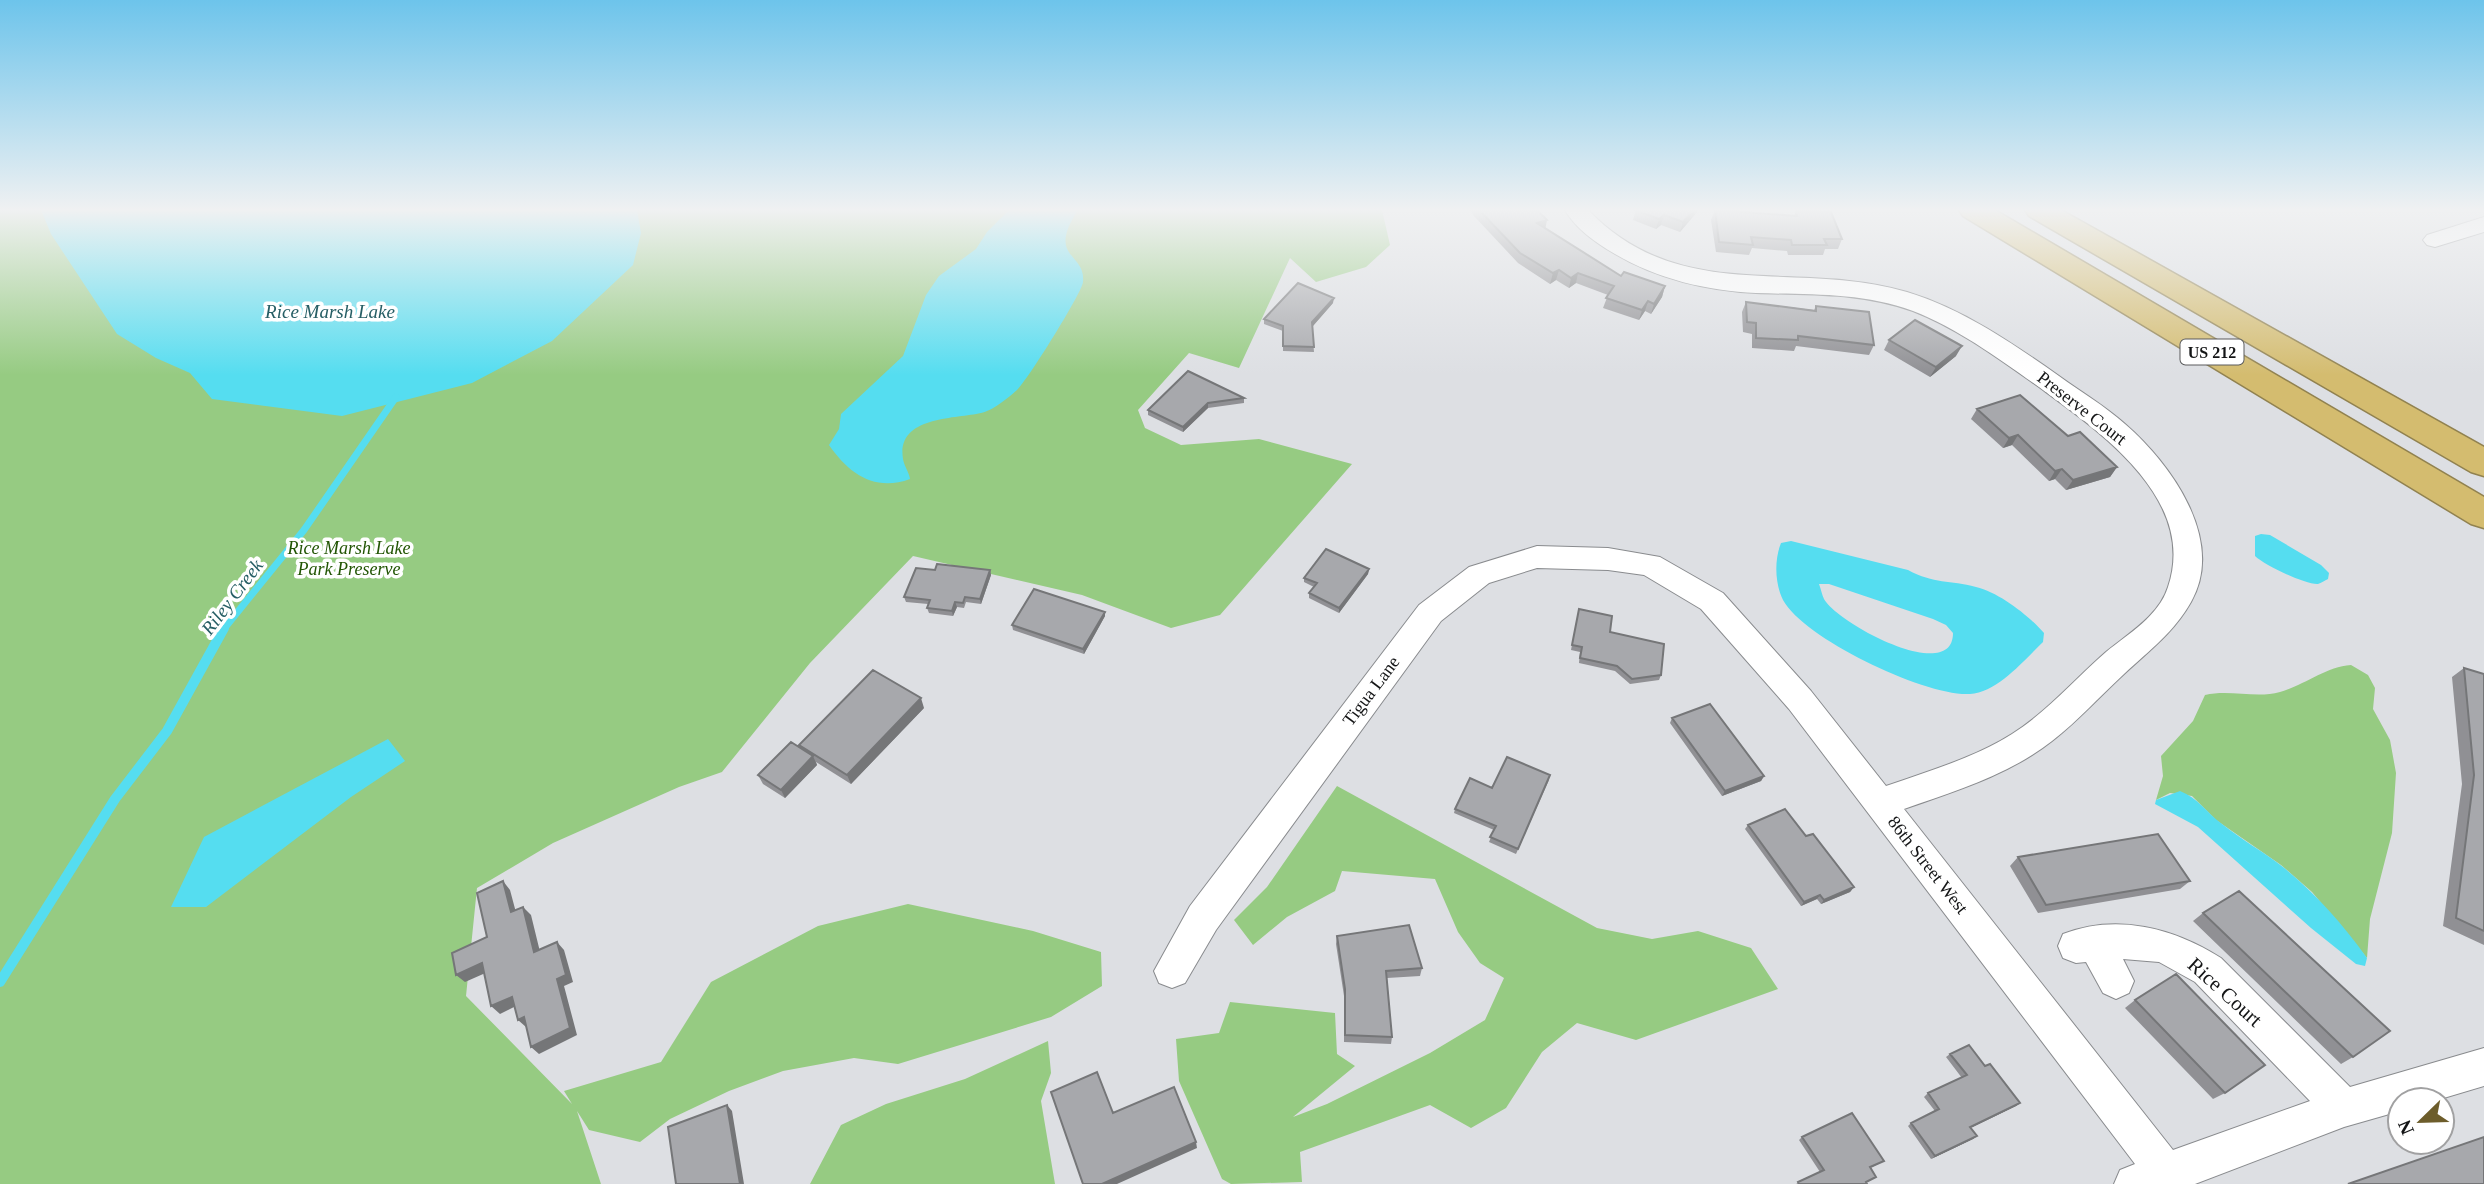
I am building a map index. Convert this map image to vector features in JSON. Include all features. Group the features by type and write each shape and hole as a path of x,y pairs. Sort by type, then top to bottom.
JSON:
{"highway":[{"name":"US 212","path":"2067,265 2484,516"},
{"name":"US 212","path":"2137,265 2484,463"},
{"path":"2341,381 2484,450"}],"street":[{"name":"Preserve Court","path":"1661,265 1686,273 1754,285 1816,284 1864,289 1899,298 1971,328 2116,430 2148,464 2172,500 2187,540 2187,580 2169,614 2038,733 1998,757 1880,803"},
{"name":"Tigua Lane","path":"1172,971 1203,918 1430,613 1479,575 1537,557 1608,559 1650,565 1658,570"},
{"name":"86th Street West","path":"1658,570 1712,601 1800,700 1880,803 2158,1180"},
{"name":"Rice Court","path":"2116,981 2086,945 2142,940 2170,947 2189,956 2208,970 2344,1108"},
{"path":"2158,1180 2344,1108 2484,1067"}],"green space":[{"name":"Rice Marsh Lake Park Preserve","path":"0,265 1287,265 1239,368 1189,353 1138,410 1145,428 1181,445 1259,439 1352,464 1220,615 1171,628 1082,595 913,556 810,663 722,772 679,787 553,843 477,888 466,996 572,1104 564,1091 661,1062 711,982 818,926 908,904 1033,931 1101,952 1102,986 1051,1017 898,1064 854,1058 783,1071 729,1091 670,1119 640,1142 589,1130 577,1111 601,1184 0,1184"},
{"name":"Rice Marsh Lake Park Preserve","path":"1298,265 1368,265 1366,267 1316,282"},
{"path":"2351,665 2368,675 2375,688 2373,709 2390,740 2396,773 2392,833 2370,919 2367,958 2312,892 2281,865 2216,820 2192,796 2170,793 2156,800 2163,776 2161,756 2193,721 2205,695 2271,694 2289,689 2332,669"},
{"path":"1337,786 1597,928 1652,939 1698,931 1751,948 1778,989 1636,1040 1577,1023 1542,1052 1506,1108 1471,1128 1430,1105 1300,1152 1302,1182 1231,1184 1222,1179 1179,1081 1176,1039 1219,1033 1230,1002 1335,1013 1337,1054 1355,1066 1293,1117 1327,1104 1430,1053 1485,1020 1504,978 1480,963 1458,932 1435,879 1342,871 1335,891 1287,917 1253,945 1234,920 1267,887"},
{"path":"1048,1041 1051,1073 1041,1101 1055,1184 810,1184 841,1125 886,1104 965,1079"}],"water":[{"name":"Rice Marsh Lake","path":"72,265 633,265 552,341 472,383 342,416 212,399 190,373 156,358 117,334"},
{"path":"954,265 1079,265 1083,282 1053,337 1023,383 1013,393 985,412 943,419 918,427 903,445 903,459 910,479 874,482 854,472 829,445 839,429 841,414 903,356 926,295 939,276"},
{"path":"2270,535 2321,565 2329,573 2328,579 2318,584 2304,581 2260,560 2255,556 2255,536"},
{"path":"1791,541 1908,570 1934,580 1985,590 2004,599 2030,619 2044,633 2043,642 2010,674 1991,688 1980,692 1950,692 1897,676 1840,648 1795,615 1783,600 1778,587 1776,564 1781,543","holes":["1819,584 1829,584 1946,625 1953,633 1948,647 1935,653 1916,652 1871,634 1850,622 1824,599"]},
{"path":"388,739 405,761 351,797 206,907 171,907 204,837"},
{"path":"2180,791 2306,887 2358,945 2367,958 2365,966 2356,964 2311,928 2198,827 2155,804 2156,800"}],"building":[{"path":"1540,265 1604,265 1621,276 1624,272 1665,286 1654,304 1648,301 1642,310 1606,298 1614,286 1578,273 1571,278 1559,270 1553,273"},
{"path":"1298,283 1334,298 1312,322 1314,347 1283,346 1283,326 1264,319"},
{"path":"1746,302 1816,311 1816,306 1869,312 1874,345 1798,336 1798,340 1756,338 1756,323 1747,322"},
{"path":"1915,320 1962,346 1936,367 1889,340"},
{"path":"1188,371 1244,398 1208,403 1183,427 1148,410"},
{"path":"2020,395 2068,436 2080,432 2117,467 2073,480 2062,469 2055,471 2018,435 2009,438 1977,409"},
{"path":"1326,549 1369,569 1339,608 1309,593 1317,583 1304,578"},
{"path":"937,564 990,570 980,599 965,597 963,603 955,602 952,611 927,608 930,600 904,597 916,568 935,570"},
{"path":"1034,589 1105,612 1083,649 1012,625"},
{"path":"1579,609 1612,616 1610,632 1664,644 1661,675 1632,679 1617,666 1580,658 1582,647 1572,645"},
{"path":"2464,668 2484,674 2484,931 2456,918 2474,775"},
{"path":"873,670 921,698 847,775 799,745"},
{"path":"1710,704 1764,776 1725,791 1672,718"},
{"path":"791,742 813,756 781,790 758,775"},
{"path":"1507,757 1550,775 1518,849 1490,837 1496,826 1455,809 1470,778 1492,788"},
{"path":"1785,809 1806,836 1813,834 1854,887 1824,900 1820,895 1804,902 1748,825"},
{"path":"2158,834 2190,881 2046,905 2018,857"},
{"path":"503,881 511,912 523,907 534,952 557,942 566,975 557,979 570,1028 531,1047 524,1017 518,1020 512,997 491,1006 482,963 456,975 452,953 487,937 477,893"},
{"path":"2239,891 2390,1031 2353,1057 2203,913"},
{"path":"1409,925 1422,968 1386,971 1392,1037 1345,1035 1345,989 1337,936"},
{"path":"2176,974 2265,1065 2225,1093 2135,1000"},
{"path":"1969,1045 1985,1066 1990,1064 2020,1103 1970,1127 1977,1136 1935,1156 1911,1123 1939,1109 1928,1093 1967,1075 1950,1054"},
{"path":"1097,1072 1113,1113 1174,1087 1196,1142 1102,1184 1083,1184 1051,1092"},
{"path":"727,1105 740,1184 676,1184 668,1127"},
{"path":"1852,1113 1884,1161 1870,1167 1876,1177 1866,1182 1867,1184 1799,1184 1798,1182 1824,1170 1802,1137"},
{"path":"2484,1137 2484,1184 2348,1184 2429,1156 2456,1156 2456,1147"}],"waterway":[{"name":"Riley Creek","path":"223,630 304,530 396,397"},
{"name":"Riley Creek","path":"0,982 115,799 167,731 224,628"}]}
